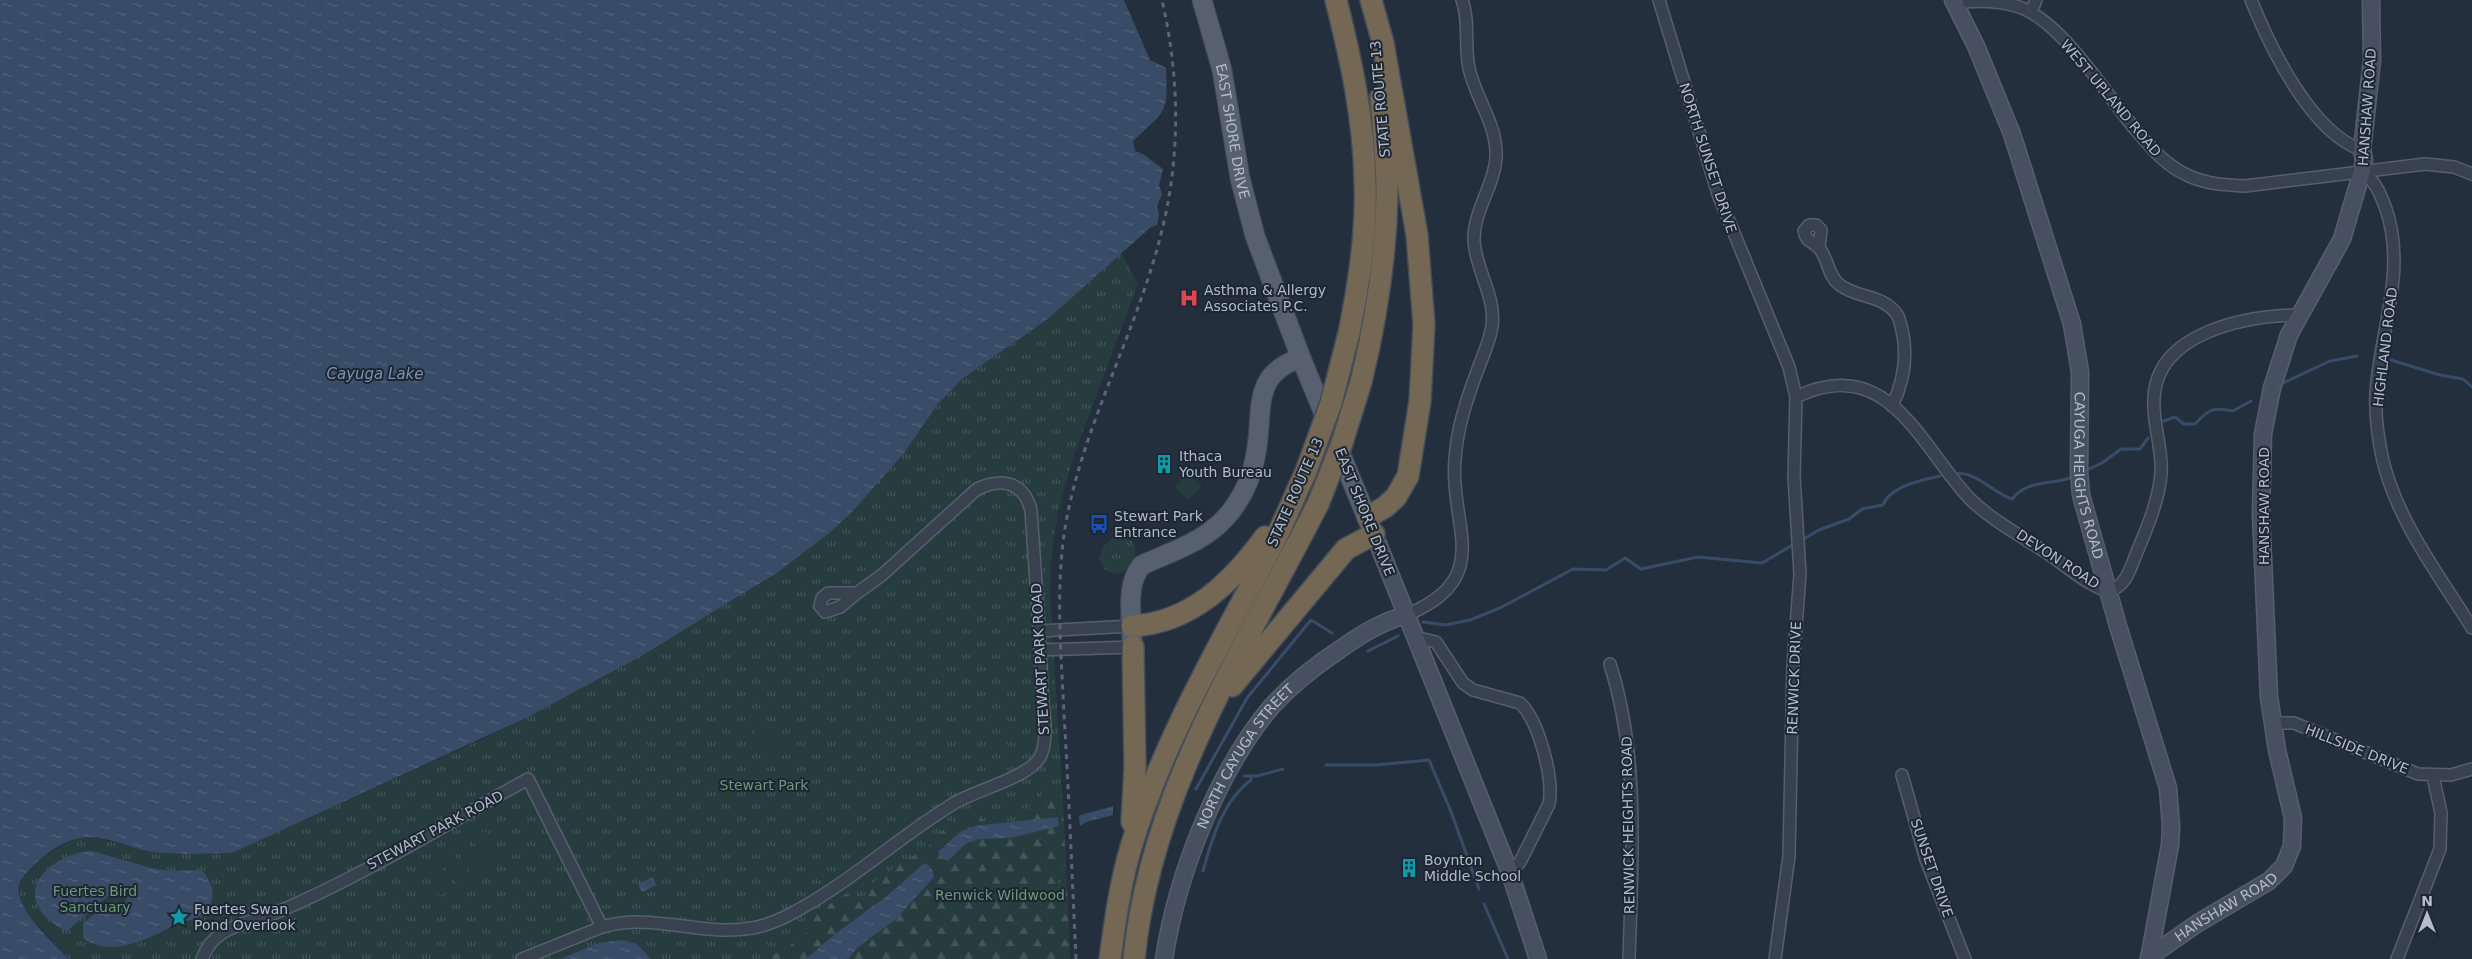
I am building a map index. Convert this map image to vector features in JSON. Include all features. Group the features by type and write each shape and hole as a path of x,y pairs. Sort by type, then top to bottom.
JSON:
{"highway":[{"name":"STATE ROUTE 13","path":"1110,959 1120,895 1131,848 1172,737 1270,550 1305,474 1331,403 1349,333 1362,252 1365,182 1363,136 1356,87 1336,0"},
{"name":"STATE ROUTE 13","path":"1134,959 1141,912 1154,857 1179,782 1232,665 1318,504 1342,443 1362,382 1376,317 1384,243 1386,192 1379,80 1371,0"},
{"path":"1205,722 1267,642 1346,549 1396,497 1408,476 1420,401 1424,325 1417,235 1383,43 1371,0"},
{"path":"1132,626 1168,620 1201,604 1214,594 1244,564 1294,497"},
{"path":"1131,848 1135,767 1132,647"}],"main road":[{"name":"EAST SHORE DRIVE","path":"1202,0 1222,70 1248,212 1301,358 1371,525"},
{"path":"1132,647 1133,578 1142,565 1202,538 1232,511 1245,488 1254,463 1258,442 1258,416 1266,383 1278,370 1289,362 1301,358"}],"street":[{"path":"1406,615 1439,598 1456,577 1460,566 1463,547 1456,494 1456,448 1466,400 1489,338 1493,319 1492,306 1480,271 1474,241 1478,213 1495,168 1496,145 1493,132 1468,67 1462,0"},
{"name":"NORTH SUNSET DRIVE","path":"1659,0 1718,194 1789,367 1796,397"},
{"path":"2031,12 2036,0"},
{"path":"2251,0 2271,46 2305,102 2345,141 2362,150"},
{"name":"HANSHAW ROAD","path":"2149,958 2198,923 2258,889 2280,872 2288,859 2292,846 2293,818 2272,723 2261,514 2264,434 2268,400 2277,367 2298,315 2342,239 2362,171 2364,160 2362,150 2372,60 2371,0"},
{"name":"WEST UPLAND ROAD","path":"1954,1 2002,2 2031,12 2055,31 2150,147 2167,163 2187,176 2209,183 2244,186 2436,164 2454,167 2472,174"},
{"name":"CAYUGA HEIGHTS ROAD","path":"1954,1 1976,46 2012,134 2072,324 2080,372 2079,471 2081,495 2108,591 2162,764 2171,807 2170,845 2149,958"},
{"name":"HIGHLAND ROAD","path":"2362,171 2378,187 2394,242 2392,295 2376,392 2377,427 2383,461 2390,485 2403,514 2472,628"},
{"path":"1819,248 1835,281 1840,286 1881,301 1894,310 1898,316 1906,355 1902,379 1892,406"},
{"name":"DEVON ROAD","path":"1796,397 1818,388 1844,384 1862,388 1892,406 1925,439 1962,489 1977,505 2085,579 2108,591 2118,588 2126,577 2156,504 2161,455 2154,397 2156,383 2164,364 2178,348 2196,337 2243,322 2298,315"},
{"name":"RENWICK DRIVE","path":"1775,959 1789,856 1793,666 1799,557 1794,476 1796,397"},
{"name":"STEWART PARK ROAD","path":"522,959 622,921 642,920 735,929 752,928 773,922 807,905 852,877 956,802 1026,771 1038,761 1045,741 1040,631 1031,510 1024,494 1013,485 990,483 977,489 882,575 857,593"},
{"name":"EAST SHORE DRIVE","path":"1371,525 1510,873 1538,959"},
{"name":"NORTH CAYUGA STREET","path":"1164,959 1190,855 1243,745 1272,706 1317,665 1393,618 1406,615"},
{"path":"1040,631 1132,626"},
{"path":"1416,641 1423,639 1436,642 1462,683 1473,690 1520,702 1532,720 1550,775 1551,794 1549,804 1520,862 1510,873"},
{"path":"1040,650 1132,647"},
{"name":"RENWICK HEIGHTS ROAD","path":"1610,664 1622,708 1628,749 1632,868 1629,959"},
{"name":"HILLSIDE DRIVE","path":"2272,723 2294,723 2411,772 2433,776 2451,775 2472,769"},
{"name":"SUNSET DRIVE","path":"1902,776 1926,860 1965,959"},
{"path":"2397,959 2440,849 2441,813 2433,776"},
{"name":"STEWART PARK ROAD","path":"202,959 211,940 220,933 275,913 337,883 528,780 602,927"}],"green space":[{"name":"Stewart Park","path":"1121,253 1138,284 1074,455 1058,511 1052,551 1050,593 1064,821 1070,959 69,959 26,912 18,896 19,885 24,876 41,858 66,843 81,838 100,839 148,851 179,854 232,853 483,739 581,689 904,453 937,405 962,379 1049,318"},
{"path":"1188,473 1202,486 1189,500 1174,487"},
{"path":"1114,537 1126,538 1133,543 1135,550 1134,558 1129,566 1123,572 1114,574 1105,570 1099,559 1104,545"},
{"path":"820,715 844,729 838,739 814,725"},
{"path":"772,724 779,745 761,751 754,730"},
{"name":"Renwick Wildwood","path":"1044,790 1062,792 1066,864 1061,870 1058,883 1067,889 1070,959 848,959 858,947 896,919 934,877 925,863 913,875 835,934 807,959 764,959 768,955 787,951 796,937 809,932 816,915 838,898 852,891 856,895 856,901 866,905 867,889 881,876 929,846 941,832 954,823 964,823 968,817 978,816 989,824 960,832 949,839 949,860 967,843 980,839 1011,838 1058,826 1058,817 1010,823 1022,815"},
{"path":"486,831 502,862 488,870 472,839"},
{"path":"467,841 484,872 473,878 457,847"},
{"path":"452,850 468,880 458,886 441,855"},
{"path":"437,858 453,888 439,896 423,865"}],"water":[{"name":"Cayuga Lake","path":"0,0 1124,0 1150,60 1166,68 1166,95 1163,110 1133,141 1135,151 1143,154 1163,169 1159,185 1162,194 1157,206 1159,214 1157,225 1151,227 1049,318 962,379 937,405 904,453 852,512 828,534 778,572 643,655 528,717 232,853 158,853 106,839 89,837 75,839 62,844 35,864 26,874 19,885 19,894 28,914 69,959 0,959"},
{"path":"1113,806 1113,815 1086,822 1080,826 1079,817 1081,815"},
{"path":"1058,817 1059,826 1011,838 980,839 967,843 949,860 945,860 938,852 960,832 975,826"},
{"name":"Fuertes Bird Sanctuary","path":"92,851 151,868 169,871 200,870 205,874 210,883 212,890 211,902 208,908 199,916 186,921 181,915 175,919 177,924 143,940 119,946 106,947 95,944 83,938 83,924 106,903 125,902 132,890 129,886 117,888 67,931 47,918 38,906 35,894 37,883 54,864 66,857"},
{"path":"924,863 932,869 934,877 896,919 858,947 848,959 806,959 835,934 891,893"},
{"path":"652,877 657,885 642,892 638,884"},
{"path":"622,940 637,944 651,959 560,959 599,943"}],"waterway":[{"path":"2283,383 2330,361 2357,356"},
{"path":"2391,360 2440,375 2463,379 2472,387"},
{"path":"2164,421 2175,417 2184,424 2195,424 2212,410 2233,411 2251,401"},
{"path":"2087,470 2102,463 2121,449 2140,449 2148,438"},
{"path":"1959,473 1974,477 2012,499 2018,493 2031,486 2070,478"},
{"path":"1802,540 1819,530 1849,519 1862,509 1883,505 1892,493 1907,485 1940,476"},
{"path":"1423,622 1446,625 1470,620 1500,608 1573,569 1606,570 1625,558 1641,569 1698,557 1762,563 1796,543"},
{"path":"1196,789 1247,698 1311,620 1332,633"},
{"path":"1368,651 1398,636"},
{"path":"1326,765 1376,765 1429,760 1450,809 1479,889"},
{"path":"1244,776 1257,776 1283,769"},
{"path":"1203,871 1210,846 1226,809 1233,798 1251,780 1251,776"},
{"path":"1484,904 1508,959"}],"railway":[{"path":"1076,959 1060,642 1063,546 1074,486 1085,450 1150,274 1167,208 1172,179 1176,119 1172,59 1162,0"}],"place":[{"name":"Asthma & Allergy Associates P.C.","path":"1189,298"},
{"name":"Ithaca Youth Bureau","path":"1164,464"},
{"name":"Stewart Park Entrance","path":"1099,524"},
{"name":"Boynton Middle School","path":"1409,868"},
{"name":"Fuertes Swan Pond Overlook","path":"179,917"}]}
